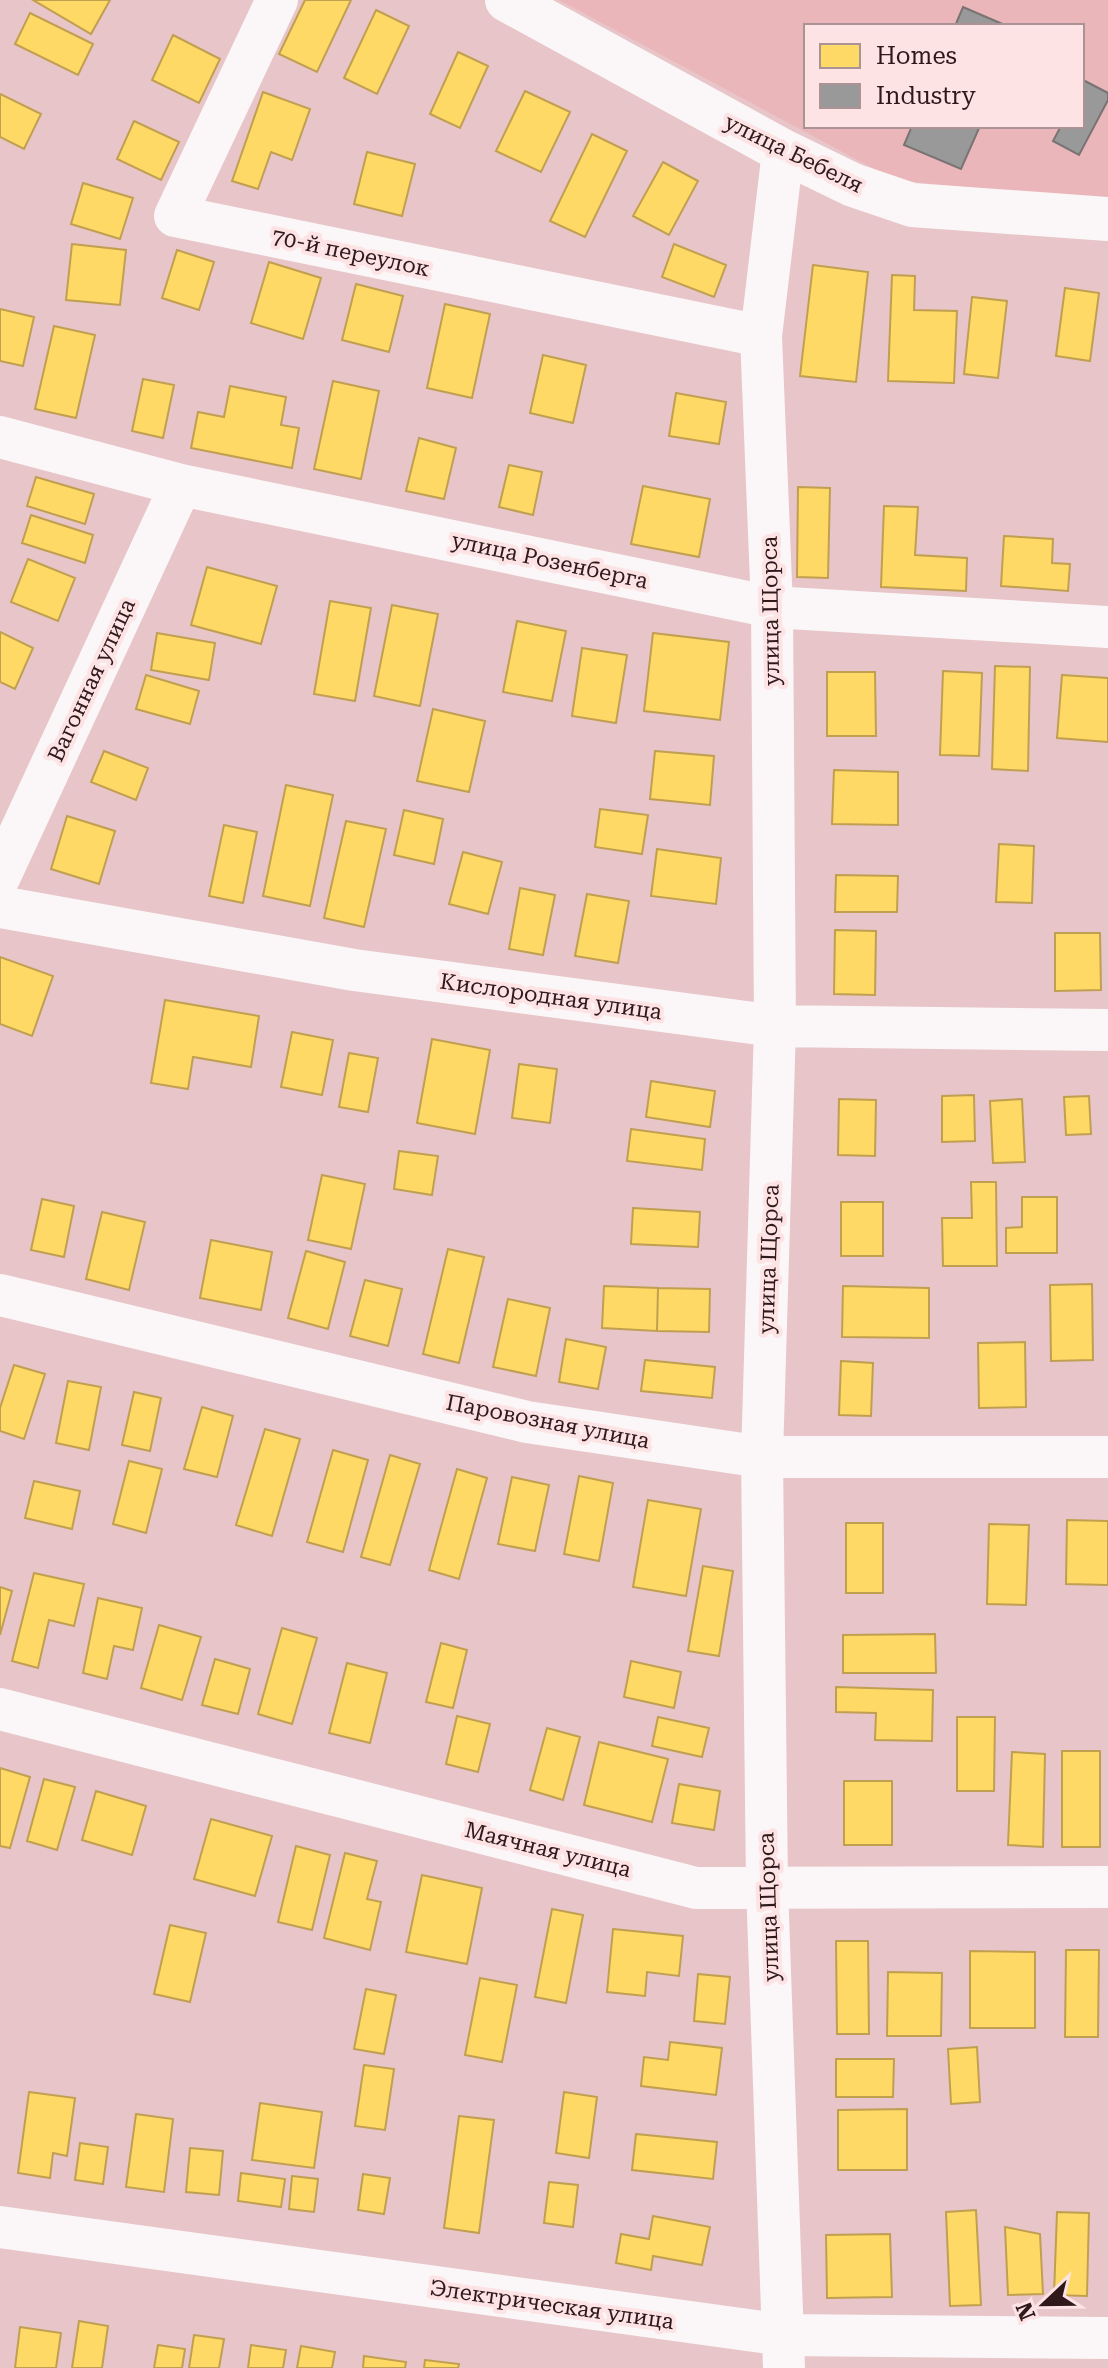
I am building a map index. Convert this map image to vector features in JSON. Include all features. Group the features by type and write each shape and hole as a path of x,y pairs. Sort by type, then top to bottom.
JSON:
{"street":[{"name":"70-й переулок","path":"277,0 175,216 761,336"},
{"name":"улица Бебеля","path":"507,0 783,151 853,185 912,205 1108,219"},
{"name":"улица Щорса","path":"783,151 761,336 772,607 775,1026 762,1457 767,1886 784,2351"},
{"name":"улица Розенберга","path":"0,437 181,485 772,607 1108,627"},
{"name":"Вагонная улица","path":"0,876 181,485"},
{"name":"Кислородная улица","path":"0,907 354,970 775,1026 1108,1030"},
{"name":"Паровозная улица","path":"0,1295 527,1422 762,1457 1108,1457"},
{"name":"Маячная улица","path":"0,1709 696,1888 1108,1887"},
{"name":"Электрическая улица","path":"0,2227 784,2351 1108,2338"}],"shaded area":[{"path":"559,0 1108,0 1108,202 895,180"}],"building: Homes":[{"path":"33,0 110,0 91,34"},
{"path":"305,0 351,0 317,72 279,54"},
{"path":"376,10 409,26 377,94 344,78"},
{"path":"30,13 93,44 78,75 15,44"},
{"path":"173,35 220,59 199,103 152,80"},
{"path":"458,52 488,66 460,128 430,114"},
{"path":"525,91 570,112 541,172 496,151"},
{"path":"263,92 310,109 292,160 271,152 258,189 232,181"},
{"path":"0,94 41,114 24,149 0,137"},
{"path":"134,121 179,142 161,180 117,159"},
{"path":"592,134 627,151 585,237 550,221"},
{"path":"367,152 415,164 402,216 354,204"},
{"path":"663,162 698,181 669,235 633,216"},
{"path":"83,183 133,198 120,239 71,224"},
{"path":"72,244 126,250 120,305 66,300"},
{"path":"674,244 726,265 714,297 662,277"},
{"path":"177,250 214,262 199,310 162,298"},
{"path":"269,262 321,278 303,339 251,323"},
{"path":"813,265 868,272 856,382 800,376"},
{"path":"892,275 915,276 914,310 957,311 954,383 888,381"},
{"path":"356,284 403,296 389,352 342,340"},
{"path":"1065,288 1099,293 1090,361 1056,356"},
{"path":"972,297 1007,301 998,378 964,374"},
{"path":"445,304 490,314 472,398 427,388"},
{"path":"0,309 34,317 23,366 0,361"},
{"path":"54,326 95,335 76,418 35,409"},
{"path":"543,355 586,365 573,423 530,413"},
{"path":"143,379 174,385 163,438 132,431"},
{"path":"333,381 379,391 361,479 314,469"},
{"path":"230,386 286,397 281,425 299,428 292,468 191,448 198,412 224,417"},
{"path":"676,393 726,402 719,444 669,436"},
{"path":"419,438 456,448 444,499 406,491"},
{"path":"509,465 542,472 533,515 499,507"},
{"path":"36,477 94,494 85,524 27,506"},
{"path":"643,486 710,499 699,557 631,544"},
{"path":"798,487 830,488 828,578 797,577"},
{"path":"884,506 918,507 915,555 967,558 966,591 881,587"},
{"path":"31,515 93,535 85,563 22,543"},
{"path":"1004,536 1053,539 1052,563 1070,564 1068,591 1001,586"},
{"path":"28,559 75,578 58,621 11,602"},
{"path":"207,567 277,586 261,644 191,625"},
{"path":"330,601 371,608 355,701 314,694"},
{"path":"392,605 438,614 420,706 374,696"},
{"path":"517,621 566,631 552,701 503,692"},
{"path":"0,632 33,648 15,689 0,682"},
{"path":"157,633 215,643 209,680 151,670"},
{"path":"653,633 729,642 720,720 644,711"},
{"path":"582,648 627,655 616,723 572,716"},
{"path":"995,666 1030,667 1028,771 992,769"},
{"path":"943,671 982,673 979,756 940,755"},
{"path":"827,672 875,672 876,736 827,736"},
{"path":"146,675 199,691 190,724 136,709"},
{"path":"1062,675 1108,678 1108,742 1057,738"},
{"path":"433,709 485,721 469,792 417,781"},
{"path":"104,751 148,768 136,800 91,782"},
{"path":"655,751 714,756 710,805 650,799"},
{"path":"834,770 898,772 898,825 832,824"},
{"path":"286,785 333,795 310,906 263,896"},
{"path":"600,809 648,815 642,854 595,847"},
{"path":"404,810 443,819 434,864 394,855"},
{"path":"67,816 115,831 99,884 51,869"},
{"path":"346,821 386,829 364,927 324,918"},
{"path":"224,825 257,832 243,903 209,896"},
{"path":"999,844 1034,846 1032,903 996,902"},
{"path":"657,849 721,858 716,904 651,896"},
{"path":"463,852 502,862 488,914 449,904"},
{"path":"836,875 898,876 897,912 835,912"},
{"path":"520,888 555,895 543,955 509,949"},
{"path":"587,894 629,901 618,963 575,956"},
{"path":"835,930 876,931 875,995 834,994"},
{"path":"1055,933 1100,933 1101,990 1055,991"},
{"path":"0,957 53,976 32,1036 0,1024"},
{"path":"165,1000 259,1016 251,1067 193,1057 188,1089 151,1083"},
{"path":"292,1032 333,1040 322,1095 281,1087"},
{"path":"432,1039 490,1050 475,1134 417,1123"},
{"path":"349,1053 378,1058 368,1112 339,1107"},
{"path":"519,1064 557,1069 550,1123 512,1118"},
{"path":"651,1081 715,1091 710,1127 646,1117"},
{"path":"974,1095 975,1141 942,1142 942,1096"},
{"path":"1089,1096 1091,1134 1066,1135 1064,1097"},
{"path":"839,1099 876,1100 875,1156 838,1155"},
{"path":"1022,1099 1025,1162 993,1163 990,1101"},
{"path":"631,1129 705,1139 702,1170 627,1161"},
{"path":"399,1151 438,1156 432,1195 394,1189"},
{"path":"322,1175 365,1184 351,1249 308,1240"},
{"path":"971,1182 996,1182 997,1266 943,1266 942,1218 972,1218"},
{"path":"1022,1197 1057,1197 1057,1253 1006,1253 1006,1228 1022,1227"},
{"path":"42,1199 74,1206 64,1257 31,1250"},
{"path":"841,1202 883,1202 883,1256 841,1256"},
{"path":"633,1208 700,1212 698,1247 631,1244"},
{"path":"102,1212 145,1222 129,1290 86,1279"},
{"path":"211,1240 272,1252 261,1310 200,1298"},
{"path":"448,1249 484,1257 459,1363 423,1354"},
{"path":"306,1251 345,1262 328,1329 288,1318"},
{"path":"365,1280 402,1289 388,1346 350,1336"},
{"path":"1092,1284 1093,1360 1051,1361 1050,1285"},
{"path":"604,1286 658,1288 657,1331 602,1328"},
{"path":"843,1286 929,1288 929,1338 842,1337"},
{"path":"658,1288 710,1289 709,1332 657,1331"},
{"path":"508,1299 550,1308 536,1376 493,1367"},
{"path":"566,1339 606,1347 598,1389 559,1382"},
{"path":"1025,1342 1026,1407 979,1408 978,1343"},
{"path":"645,1360 715,1367 712,1398 641,1391"},
{"path":"841,1361 873,1363 871,1416 839,1415"},
{"path":"14,1365 45,1374 24,1439 0,1431 0,1408"},
{"path":"68,1381 101,1387 89,1450 56,1443"},
{"path":"134,1392 161,1398 150,1451 122,1445"},
{"path":"202,1407 233,1416 217,1477 184,1469"},
{"path":"265,1429 300,1439 272,1536 236,1525"},
{"path":"333,1450 368,1460 343,1552 307,1542"},
{"path":"390,1455 420,1464 390,1565 361,1557"},
{"path":"129,1461 162,1469 146,1533 113,1524"},
{"path":"457,1469 487,1478 459,1579 429,1570"},
{"path":"579,1476 613,1483 599,1561 564,1554"},
{"path":"512,1477 549,1485 535,1551 498,1544"},
{"path":"34,1481 80,1491 72,1529 25,1518"},
{"path":"648,1500 701,1509 686,1596 633,1587"},
{"path":"1067,1520 1108,1521 1108,1585 1066,1584"},
{"path":"846,1523 883,1523 883,1593 846,1593"},
{"path":"989,1524 1029,1525 1026,1605 987,1604"},
{"path":"703,1566 733,1571 719,1656 688,1651"},
{"path":"34,1573 84,1584 74,1626 49,1620 38,1668 12,1661"},
{"path":"0,1587 12,1591 0,1635"},
{"path":"98,1598 142,1608 133,1650 114,1646 107,1679 83,1673"},
{"path":"159,1625 201,1637 182,1700 141,1688"},
{"path":"282,1628 317,1638 292,1724 258,1714"},
{"path":"935,1634 936,1673 843,1673 843,1635"},
{"path":"441,1643 467,1650 453,1708 426,1702"},
{"path":"215,1659 250,1669 238,1714 202,1705"},
{"path":"631,1661 681,1672 674,1708 624,1697"},
{"path":"347,1663 387,1673 370,1743 329,1733"},
{"path":"836,1687 933,1690 932,1741 875,1740 876,1713 836,1712"},
{"path":"457,1716 490,1724 478,1772 446,1764"},
{"path":"658,1717 709,1728 702,1757 652,1746"},
{"path":"957,1717 995,1717 994,1791 957,1791"},
{"path":"547,1728 580,1737 563,1800 530,1790"},
{"path":"599,1742 668,1759 652,1822 584,1805"},
{"path":"1062,1751 1100,1751 1100,1847 1062,1847"},
{"path":"1012,1752 1045,1754 1043,1847 1008,1845"},
{"path":"0,1768 30,1777 10,1848 0,1846"},
{"path":"44,1779 75,1787 57,1850 27,1841"},
{"path":"844,1781 892,1781 892,1845 844,1845"},
{"path":"679,1784 720,1791 714,1830 672,1823"},
{"path":"96,1791 146,1806 132,1855 82,1840"},
{"path":"211,1819 272,1836 255,1896 194,1879"},
{"path":"296,1846 330,1855 312,1930 278,1922"},
{"path":"345,1853 377,1861 367,1899 381,1902 370,1950 324,1938"},
{"path":"422,1875 482,1888 467,1964 406,1952"},
{"path":"552,1909 583,1915 566,2003 535,1997"},
{"path":"170,1925 206,1933 190,2002 154,1994"},
{"path":"613,1929 683,1936 679,1976 647,1972 645,1996 607,1992"},
{"path":"836,1941 868,1941 869,2034 837,2034"},
{"path":"1066,1950 1099,1950 1098,2037 1065,2037"},
{"path":"970,1951 1035,1952 1035,2028 970,2028"},
{"path":"888,1972 942,1973 941,2036 887,2036"},
{"path":"698,1974 730,1977 725,2024 694,2021"},
{"path":"480,1978 517,1985 502,2062 465,2055"},
{"path":"366,1989 396,1995 384,2054 354,2049"},
{"path":"670,2042 722,2048 716,2095 641,2086 644,2057 668,2060"},
{"path":"977,2047 980,2102 951,2104 948,2049"},
{"path":"836,2059 894,2059 893,2097 836,2097"},
{"path":"364,2065 394,2069 385,2130 355,2126"},
{"path":"29,2092 75,2098 67,2156 53,2153 50,2178 18,2173"},
{"path":"564,2092 597,2097 589,2158 556,2153"},
{"path":"260,2103 322,2112 314,2168 252,2160"},
{"path":"907,2109 907,2170 838,2170 838,2110"},
{"path":"136,2114 173,2119 164,2192 126,2187"},
{"path":"459,2116 494,2120 479,2233 444,2228"},
{"path":"636,2134 717,2142 713,2179 632,2170"},
{"path":"80,2143 108,2147 103,2184 75,2180"},
{"path":"190,2148 223,2151 219,2195 186,2192"},
{"path":"241,2173 285,2179 281,2207 238,2201"},
{"path":"363,2174 390,2178 384,2214 358,2210"},
{"path":"292,2176 318,2179 314,2212 289,2209"},
{"path":"549,2182 578,2185 573,2227 544,2223"},
{"path":"976,2210 981,2305 950,2306 946,2212"},
{"path":"1057,2212 1089,2213 1087,2296 1054,2295"},
{"path":"653,2216 710,2227 702,2265 653,2256 651,2270 616,2263 621,2234 649,2239"},
{"path":"1005,2227 1040,2234 1043,2294 1008,2295"},
{"path":"890,2234 892,2297 827,2298 826,2235"},
{"path":"79,2321 108,2326 102,2368 72,2368"},
{"path":"20,2327 61,2333 56,2368 15,2368"},
{"path":"194,2335 224,2339 219,2368 189,2368"},
{"path":"158,2345 185,2349 182,2368 154,2368"},
{"path":"251,2345 286,2350 283,2368 248,2368"},
{"path":"301,2346 335,2352 332,2368 297,2368"},
{"path":"364,2356 406,2362 405,2368 363,2368"},
{"path":"425,2360 459,2364 458,2368 424,2368"}],"building: Industry":[{"path":"963,7 1002,24 956,24"},
{"path":"1084,83 1108,93 1108,100 1079,155 1053,141 1060,128 1084,128"},
{"path":"911,128 979,128 961,169 904,145"}]}
